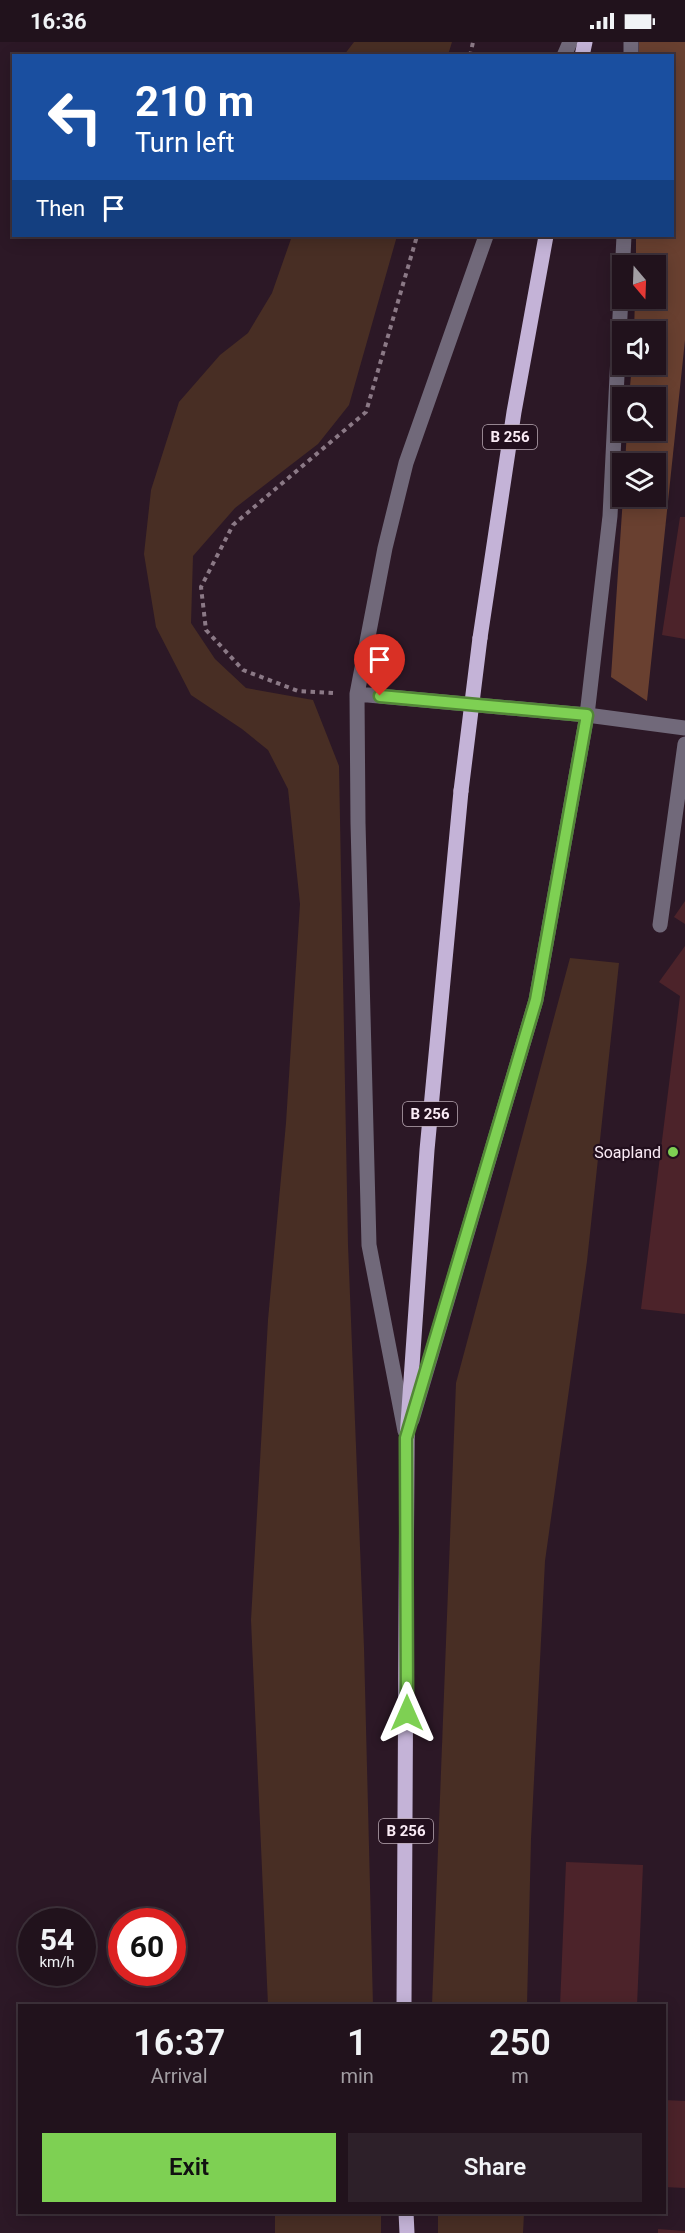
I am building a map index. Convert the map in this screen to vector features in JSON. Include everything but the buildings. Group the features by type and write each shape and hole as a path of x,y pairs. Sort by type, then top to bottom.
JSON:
{"main road":[{"name":"B 256","path":"404,2004 406,1438 427,1150 460,791 514,412 546,237"},
{"path":"406,2214 406,2233"}],"street":[{"path":"406,1438 369,1245 358,823 357,694 385,548 406,464 486,237"},
{"path":"406,1438 536,1000 587,715 610,516 624,237"},
{"path":"357,694 587,715 685,728"},
{"path":"660,925 685,744"}],"path":[{"path":"357,694 298,691 243,670 206,630 201,587 233,525 366,412 417,237"}],"shaded area":[{"path":"354,42 452,42 448,54 345,54"},
{"path":"639,42 685,42 685,340 647,701 611,677 622,507 666,507 666,453 626,453 626,441 666,441 666,387 630,387 631,375 666,375 666,321 634,321 635,309 666,309 666,255 636,255 636,237 674,237 674,54 639,54"},
{"path":"292,237 397,237 349,405 318,444 235,508 193,556 191,623 215,659 246,688 313,700 339,766 348,1245 364,1648 373,2004 268,2004 251,1620 268,1320 286,1123 300,904 288,789 268,750 242,729 191,695 156,627 144,554 151,490 179,402 220,355 248,333 272,293"},
{"path":"570,958 619,963 587,1261 545,1561 531,1839 527,2004 432,2004 456,1383"},
{"path":"275,2214 381,2214 381,2233 275,2233"},
{"path":"438,2214 524,2214 523,2233 438,2233"}],"place":[{"name":"Soapland","path":"673,1152"}],"route":[{"path":"380,696 587,715 536,1000 406,1438 407,1713"}]}
